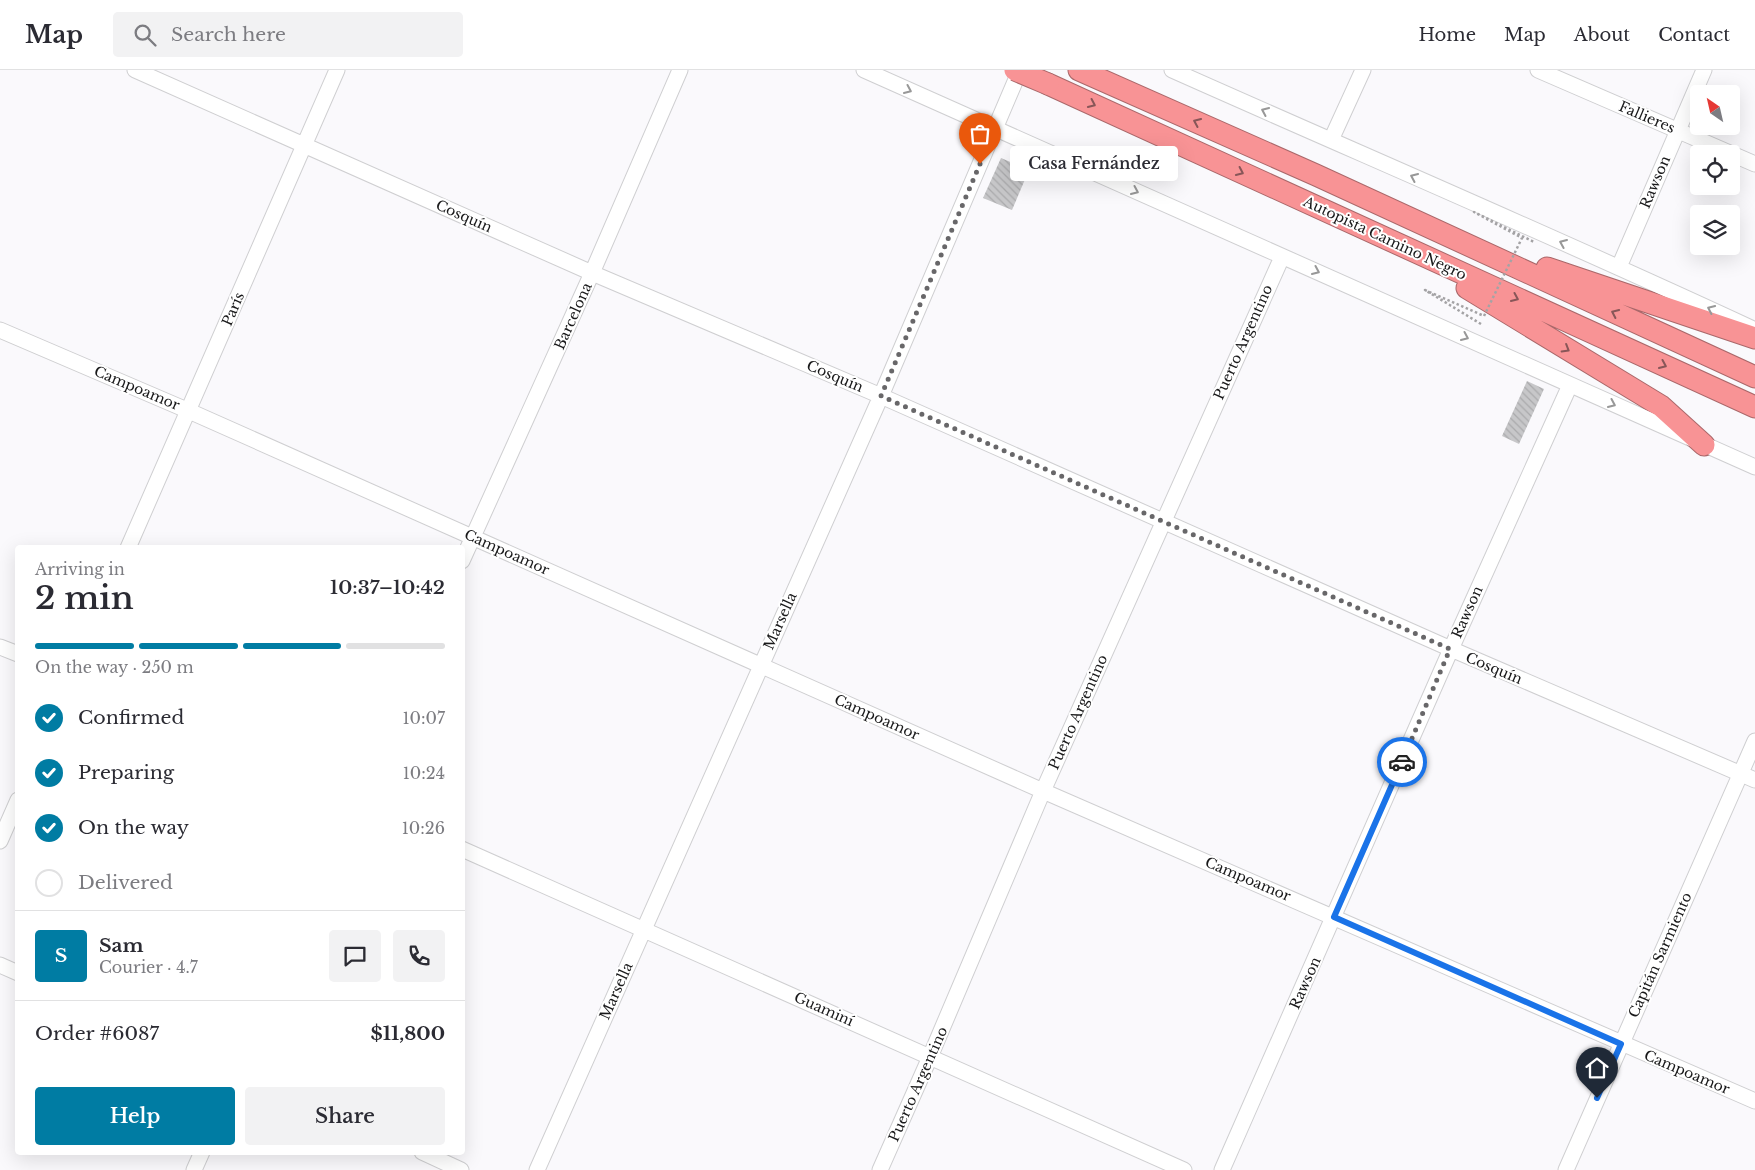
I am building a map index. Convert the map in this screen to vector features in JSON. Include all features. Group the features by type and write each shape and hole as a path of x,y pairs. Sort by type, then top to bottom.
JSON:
{"highway":[{"name":"Autopista Camino Negro","path":"1015,70 1755,407"},
{"name":"Autopista Camino Negro","path":"1079,70 1316,175 1755,377"},
{"path":"1316,175 1387,200 1535,264 1755,338"},
{"path":"1390,241 1661,406 1704,444"}],"street":[{"name":"Cosquín","path":"135,70 592,273 881,396 1450,649 1755,780"},
{"name":"París","path":"129,545 336,70"},
{"name":"Barcelona","path":"465,554 592,273 680,70"},
{"path":"864,70 1755,467"},
{"name":"Marsella","path":"537,1170 881,396 1020,70"},
{"path":"1172,70 1619,267 1755,330"},
{"path":"1331,140 1364,70"},
{"name":"Fallieres","path":"1538,70 1755,164"},
{"name":"Rawson","path":"1619,267 1704,70"},
{"name":"Puerto Argentino","path":"880,1170 1043,791 1282,257"},
{"name":"Campoamor","path":"0,330 189,411 1043,791 1755,1101"},
{"name":"Rawson","path":"1222,1170 1450,649 1570,385"},
{"path":"0,647 15,653"},
{"name":"Capitán Sarmiento","path":"1566,1170 1755,741"},
{"path":"0,841 15,807"},
{"name":"Guaminí","path":"465,850 644,928 1184,1170"},
{"path":"0,965 15,972"},
{"path":"194,1170 201,1155"},
{"path":"428,1155 461,1170"}],"path":[{"path":"1481,324 1425,290 1484,316 1522,238 1474,212 1534,242"}],"building":[{"path":"1001,158 1029,170 1012,210 983,198"},
{"path":"1527,381 1544,389 1519,444 1502,436"}],"way so far":[{"path":"980,164 881,396 1450,649 1402,762"}],"place":[{"name":"Casa Fernández","path":"980,164"}],"route":[{"path":"1402,762 1334,917 1621,1044 1597,1098"}]}
